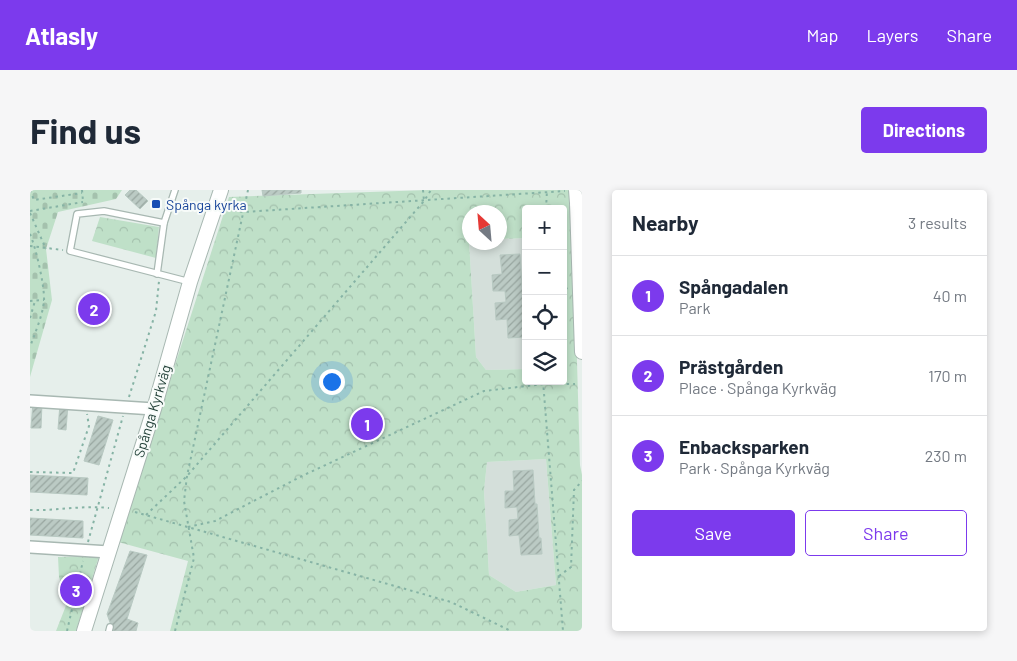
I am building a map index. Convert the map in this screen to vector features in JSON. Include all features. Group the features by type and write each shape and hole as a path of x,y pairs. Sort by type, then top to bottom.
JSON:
{"street":[{"name":"Spånga Kyrkväg","path":"84,631 154,409 190,282 221,190"},
{"path":"576,196 581,285 582,352"},
{"path":"30,401 154,409"},
{"path":"30,547 109,552"}],"lane":[{"path":"158,274 164,223 175,190"},
{"path":"164,223 104,211 77,214 70,251 190,282"}],"path":[{"path":"30,190 34,200 82,192 84,213"},
{"path":"175,631 194,558 184,501 187,476 248,190"},
{"path":"423,190 424,201"},
{"path":"146,515 187,476 424,201 430,190"},
{"path":"226,210 244,212 547,191 546,205"},
{"path":"46,249 30,212 83,202"},
{"path":"170,203 206,207"},
{"path":"30,234 36,247 44,300 43,309 30,347"},
{"path":"30,246 70,251"},
{"path":"67,631 86,550 126,407 156,311 158,274"},
{"path":"30,301 44,300"},
{"path":"30,318 35,301"},
{"path":"567,384 575,384"},
{"path":"188,527 215,521 304,475 484,391 523,385"},
{"path":"543,385 563,631"},
{"path":"30,472 74,473 89,426 86,404"},
{"path":"558,576 571,566 574,490 582,480"},
{"path":"30,510 87,506 109,508"},
{"path":"135,512 450,602 511,631"}],"shaded area":[{"path":"522,238 522,369 486,370 476,357 470,250 507,250 507,239"},
{"path":"546,459 556,585 516,592 489,575 484,491 487,462"}],"green space":[{"path":"30,190 122,190 116,199 58,212 46,249 52,300 30,377"},
{"path":"428,190 572,190 580,465 582,475 582,631 170,631 188,561 118,542 229,197","holes":["462,205 507,205 507,239 522,238 522,205 567,205 567,385 522,385 522,369 486,370 476,357 470,250 462,250","546,459 556,585 516,592 489,575 484,491 487,462"]},
{"path":"100,217 159,227 156,258 92,241"},
{"path":"99,556 76,631 56,631 67,603 59,577 58,557"}],"building":[{"path":"130,190 136,190 148,201 140,209 125,195"},
{"path":"262,190 301,190 301,193 263,196"},
{"path":"520,254 522,337 508,338 507,319 496,320 495,303 506,302 505,291 493,291 492,275 502,274 500,255"},
{"path":"83,295 110,304 104,323 77,315"},
{"path":"33,402 42,403 41,428 31,428"},
{"path":"60,404 68,404 66,430 58,429"},
{"path":"98,416 113,420 99,465 84,461"},
{"path":"533,470 535,504 537,504 542,554 521,555 519,535 509,536 509,520 518,519 517,507 505,508 505,491 514,491 513,471"},
{"path":"30,475 88,478 87,495 30,492"},
{"path":"30,518 83,521 83,538 30,535"},
{"path":"130,551 147,555 127,619 138,623 136,631 113,631 107,614"}],"place":[{"name":"Spånga kyrka","path":"156,204"},
{"name":"Prästgården","path":"94,309"},
{"name":"Spångadalen","path":"367,424"},
{"name":"Enbacksparken","path":"76,590"}]}
